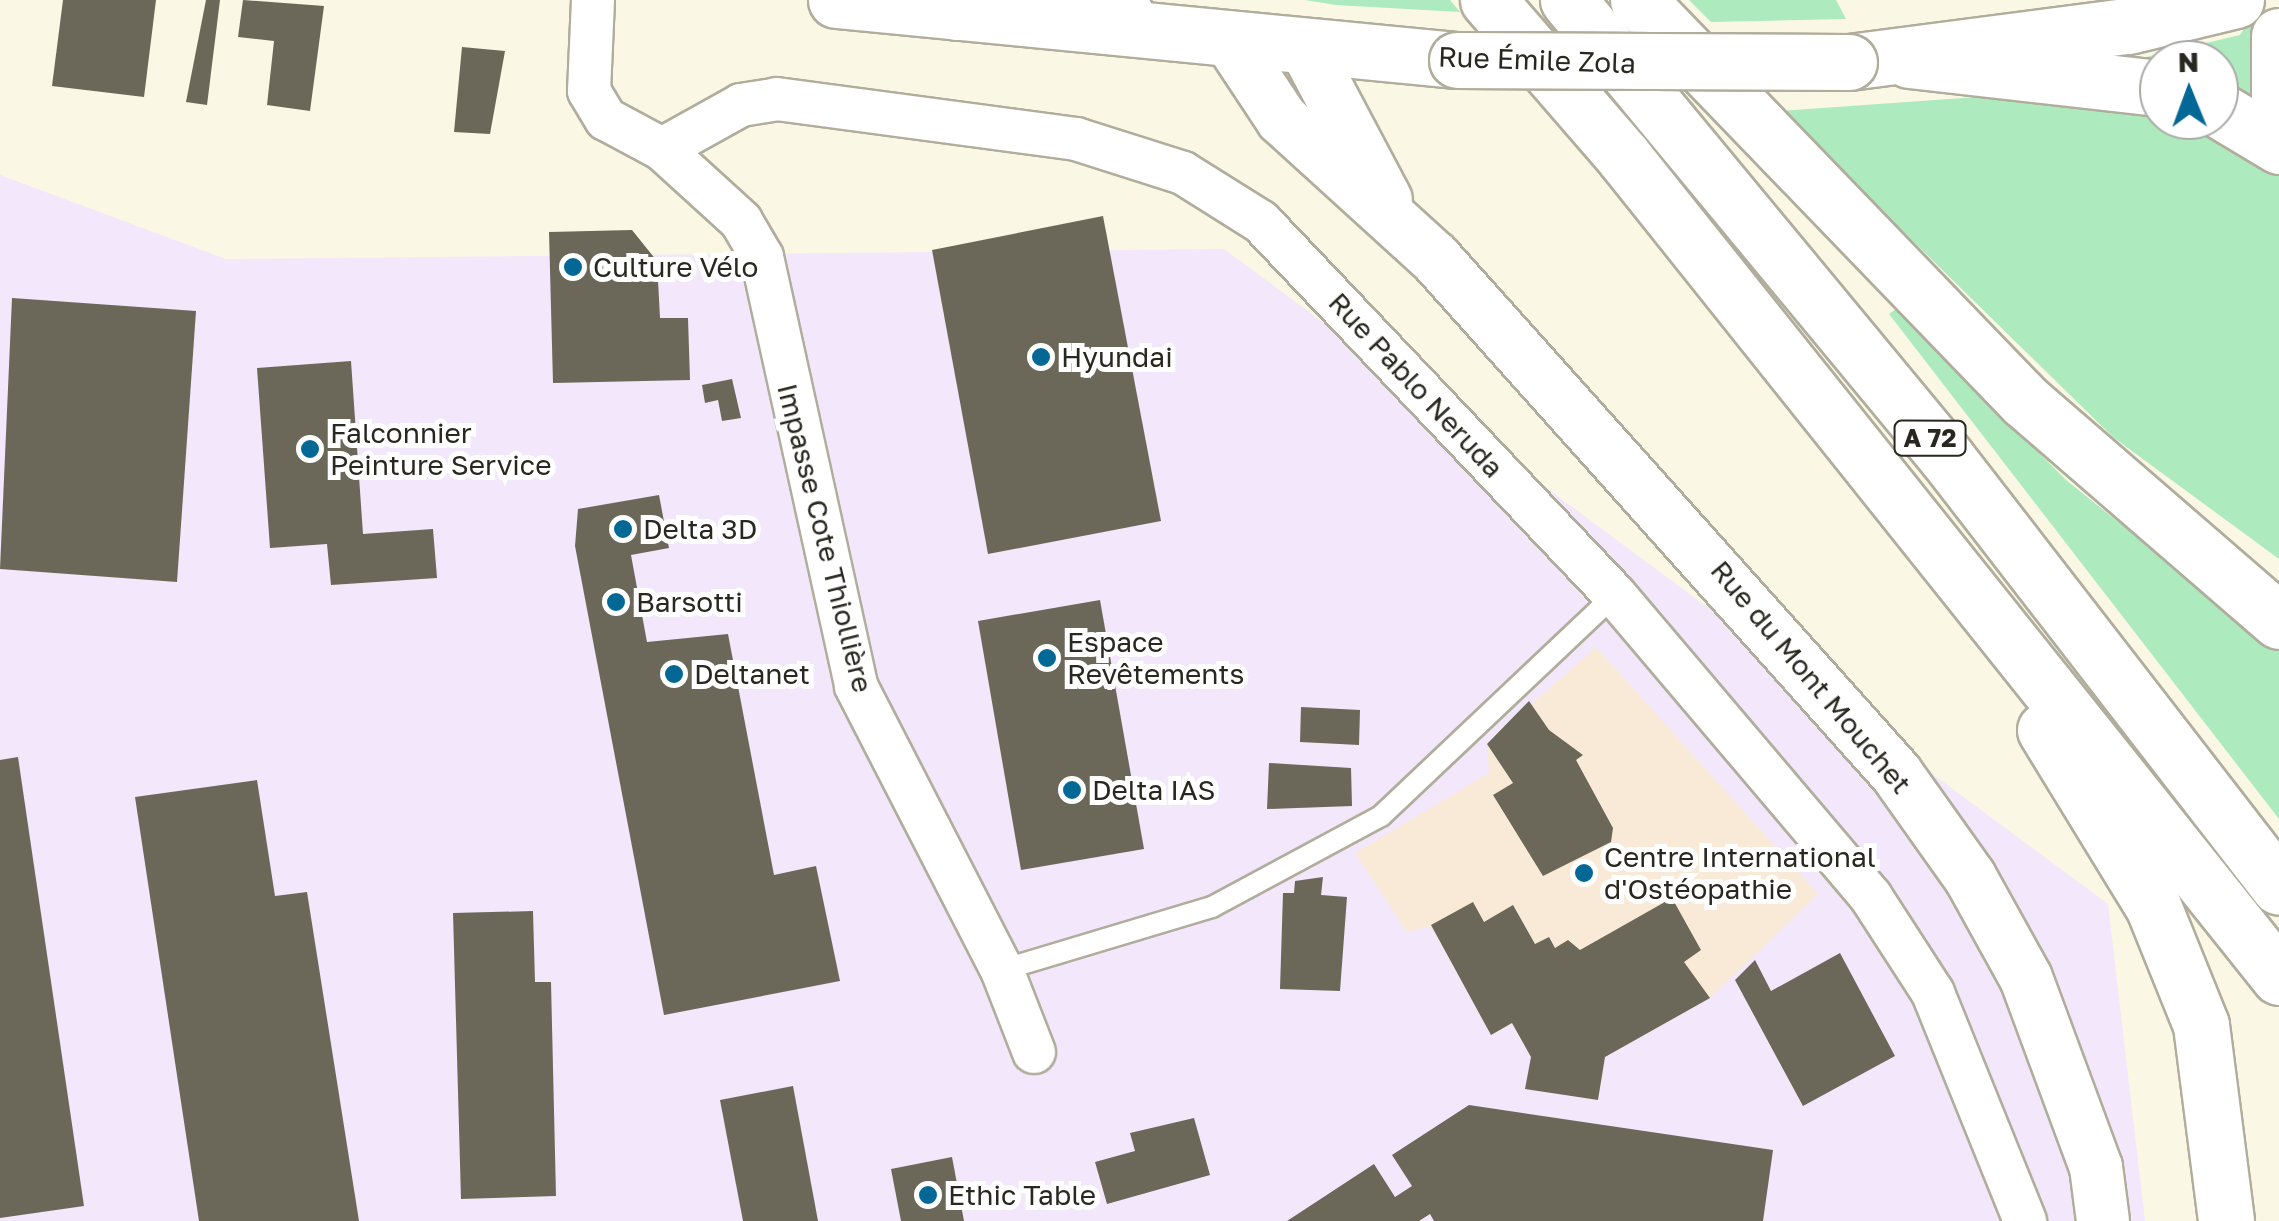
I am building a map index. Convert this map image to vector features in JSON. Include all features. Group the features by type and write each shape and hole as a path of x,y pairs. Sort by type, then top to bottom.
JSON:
{"main road":[{"name":"A 72","path":"1488,0 1622,156 1950,574 2279,977"},
{"name":"A 72","path":"1568,0 1946,458 2279,886"},
{"path":"1638,0 2122,491 2279,621"},
{"name":"Rue Émile Zola","path":"852,1 1126,14 1229,39 1458,60 1849,62 1908,60 2128,26 2236,0"},
{"path":"2279,36 2279,100"},
{"path":"1908,60 2139,86"},
{"path":"2239,122 2279,146"},
{"path":"2122,491 2279,582"},
{"path":"1950,574 2153,906 2201,1024 2226,1221"}],"street":[{"path":"593,0 589,91 606,119 662,148"},
{"name":"Rue du Mont Mouchet","path":"1229,39 1282,119 1390,211 1823,682 1960,862 2063,1062 2096,1166 2103,1221"},
{"name":"Rue du Mont Mouchet","path":"1304,44 1390,211"},
{"name":"Rue Pablo Neruda","path":"662,148 741,105 777,98 1076,140 1183,173 1261,222 1615,595 1882,913 1933,993 2024,1221"},
{"name":"Impasse Cote Thiollière","path":"662,148 741,221 762,257 856,686 1002,970 1034,1052"}],"lane":[{"path":"1002,970 1212,907 1381,816 1615,595"}],"shaded area":[{"path":"0,175 226,259 1224,249 2108,904 2145,1221 0,1221"},
{"name":"Centre International d'Ostéopathie","path":"1596,647 1818,894 1710,998 1605,1057 1598,1100 1525,1089 1531,1057 1512,1024 1491,1035 1431,926 1407,932 1355,853 1489,773 1487,744"}],"green space":[{"path":"1305,0 1450,0 1460,12 1336,5"},
{"path":"1689,0 1836,0 1846,19 1711,22"},
{"path":"2263,17 2262,111 2239,100 2239,40 2219,40 2240,35 2251,18"},
{"path":"2064,91 2139,102 2139,140 2229,140 2279,172 2279,559 2113,437 1780,111"},
{"path":"1896,309 2066,480 2279,651 2279,819 1889,314"}],"building":[{"path":"63,0 156,0 144,97 52,86"},
{"path":"206,0 220,0 207,105 186,102"},
{"path":"243,0 324,6 310,111 267,105 274,41 238,37"},
{"path":"462,47 505,51 490,134 454,132"},
{"name":"Hyundai","path":"1103,216 1161,521 988,554 932,250"},
{"path":"632,230 657,261 660,318 688,318 690,380 553,383 549,232"},
{"path":"12,298 196,311 177,582 0,569"},
{"name":"Falconnier Peinture Service","path":"351,361 363,534 433,529 437,578 331,585 327,544 270,548 257,368"},
{"path":"732,379 741,418 722,421 718,400 705,403 702,385"},
{"path":"659,495 669,548 631,555 647,642 728,634 774,875 816,866 840,981 664,1015 575,546 578,509"},
{"path":"1100,600 1144,849 1021,870 978,621"},
{"path":"1529,701 1549,730 1583,755 1576,760 1613,828 1611,842 1543,876 1493,795 1513,783 1487,744"},
{"path":"1301,707 1360,710 1359,745 1300,742"},
{"path":"18,757 84,1206 0,1218 0,760"},
{"path":"1269,763 1351,768 1352,806 1267,809"},
{"path":"257,780 275,896 307,892 359,1221 199,1221 135,797"},
{"path":"1323,877 1321,895 1347,897 1340,991 1280,989 1283,893 1294,893 1295,881"},
{"path":"1672,898 1701,950 1684,962 1710,998 1605,1057 1598,1100 1525,1089 1531,1057 1512,1023 1491,1035 1431,925 1473,902 1484,922 1513,905 1535,944 1549,937 1555,948 1568,940 1580,950"},
{"path":"533,911 535,982 551,982 556,1196 461,1199 453,913"},
{"path":"1840,953 1895,1056 1803,1106 1735,980 1755,960 1771,991"},
{"path":"793,1086 818,1221 743,1221 720,1100"},
{"path":"1469,1105 1773,1150 1763,1221 1434,1221 1430,1214 1419,1221 1287,1221 1374,1164 1395,1197 1412,1186 1392,1155"},
{"path":"1194,1118 1210,1175 1107,1204 1095,1162 1135,1151 1130,1133"},
{"name":"Ethic Table","path":"952,1157 964,1221 901,1221 891,1169"}],"place":[{"name":"Culture Vélo","path":"573,267"},
{"name":"Hyundai","path":"1041,357"},
{"name":"Falconnier Peinture Service","path":"310,449"},
{"name":"Delta 3D","path":"623,529"},
{"name":"Barsotti","path":"616,602"},
{"name":"Espace Revêtements","path":"1047,658"},
{"name":"Deltanet","path":"674,674"},
{"name":"Delta IAS","path":"1072,790"},
{"name":"Centre International d'Ostéopathie","path":"1584,873"},
{"name":"Ethic Table","path":"928,1195"}]}
